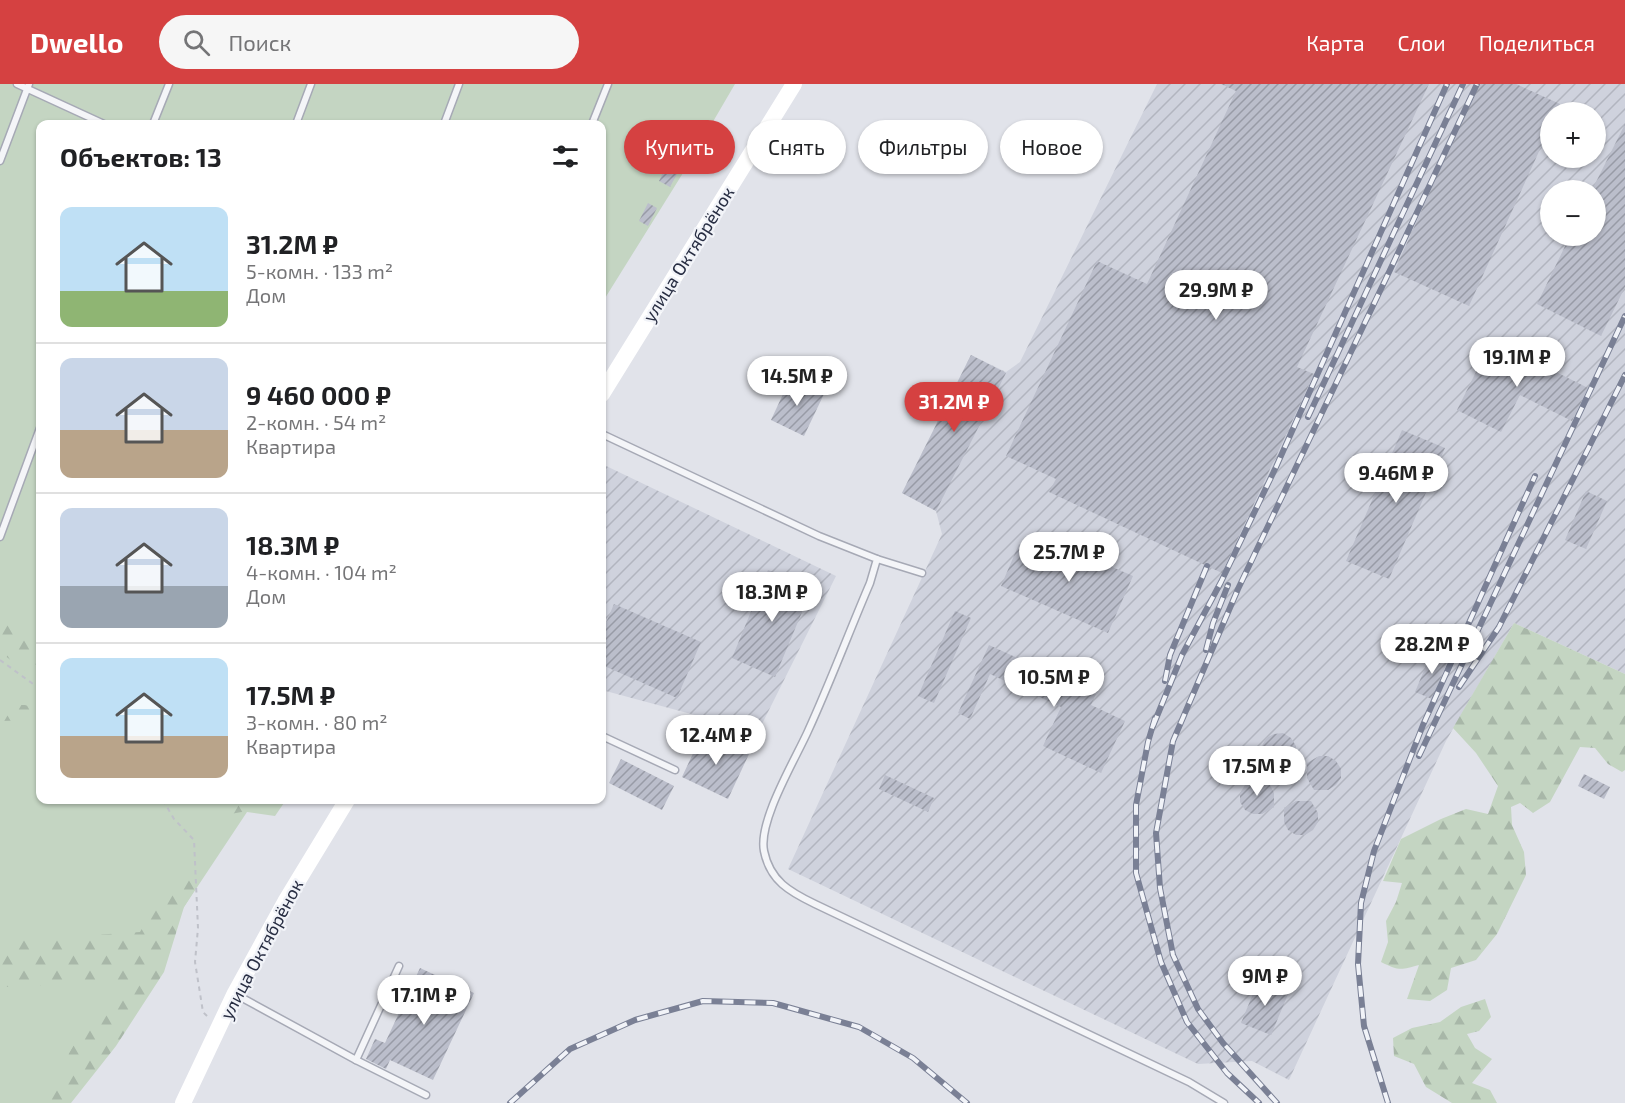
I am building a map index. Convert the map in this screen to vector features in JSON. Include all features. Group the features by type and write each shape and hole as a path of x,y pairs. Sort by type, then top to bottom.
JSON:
{"street":[{"name":"улица Октябрёнок","path":"606,388 794,84"},
{"name":"улица Октябрёнок","path":"183,1103 235,993 285,902 345,804"}],"lane":[{"path":"17,84 28,86 96,120"},
{"path":"155,120 169,84"},
{"path":"298,120 311,84"},
{"path":"446,120 459,84"},
{"path":"594,120 608,84"},
{"path":"0,161 28,86"},
{"path":"606,436 819,536 877,559 922,573"},
{"path":"0,537 36,439"},
{"path":"877,559 870,583 813,720 773,805 763,840 769,870 785,889 798,896 1189,1082 1224,1103"},
{"path":"606,738 675,770"},
{"path":"356,1060 399,966"},
{"path":"235,993 356,1060 426,1095"}],"path":[{"path":"0,660 36,686"},
{"path":"166,804 174,819 194,840 198,928 195,962 203,1012 219,1028"}],"shaded area":[{"path":"1157,84 1625,84 1625,674 1514,623 1446,741 1289,1080 1252,1061 1198,1064 788,869 942,534 936,511 902,493 971,355 1006,372 1020,362"},
{"path":"606,466 836,576 758,732 606,691"}],"green space":[{"path":"0,84 735,84 714,120 624,120 624,174 682,174 606,297 606,120 36,120 36,804 283,804 275,816 247,812 54,1103 0,1103"},
{"path":"0,609 36,636 36,679 0,652"},
{"path":"1514,623 1625,674 1625,770 1622,772 1608,764 1595,748 1580,747 1550,802 1533,813 1520,803 1511,807 1512,825 1524,852 1526,875 1497,934 1476,960 1451,968 1447,990 1430,1001 1407,999 1419,965 1400,969 1381,962 1388,942 1386,921 1396,902 1402,883 1383,881 1401,839 1466,809 1488,814 1498,786 1476,753 1453,728"},
{"path":"0,705 25,705 36,709 36,720 0,721"},
{"path":"209,804 246,804 247,811 225,815"},
{"path":"188,870 203,877 184,907 164,972 116,1046 71,1103 39,1103 63,1076 69,1053 81,1033 99,1015 117,1007 113,984 0,987 0,941 140,932 170,880"},
{"path":"1485,999 1491,1017 1479,1031 1467,1034 1475,1048 1492,1059 1472,1083 1490,1090 1497,1103 1452,1103 1426,1087 1414,1064 1394,1056 1393,1038 1412,1028 1440,1022 1461,1007"}],"building":[{"path":"1221,84 1429,84 1297,367 1314,374 1222,573 1049,492 1056,479 1006,456 1097,261 1147,284 1236,91"},
{"path":"1478,84 1516,84 1556,102 1540,102 1540,149 1469,306 1394,272"},
{"path":"1625,124 1625,287 1601,336 1537,304 1565,246 1606,246 1606,180 1597,180 1603,168 1606,168 1606,162"},
{"path":"662,174 677,174 670,187 659,181"},
{"path":"648,203 657,208 648,226 639,221"},
{"path":"1492,340 1588,388 1572,421 1520,395 1501,432 1457,410"},
{"path":"971,355 1006,373 936,511 902,493"},
{"path":"790,379 824,394 804,436 771,420"},
{"path":"1402,430 1445,448 1389,579 1346,561"},
{"path":"1586,491 1607,501 1586,549 1565,540"},
{"path":"1048,539 1133,576 1108,633 1001,586 1019,544 1041,554"},
{"path":"768,570 812,588 775,677 732,658"},
{"path":"614,604 701,642 677,698 606,667 606,623"},
{"path":"955,611 971,618 934,703 918,696"},
{"path":"989,645 1096,694 1091,705 1125,721 1101,773 1043,746 1061,707 990,674 970,719 958,713"},
{"path":"1432,651 1449,658 1432,699 1415,692"},
{"path":"703,732 749,754 728,799 682,777"},
{"path":"1283,733 1291,738 1296,746 1296,760 1283,768 1274,767 1266,763 1262,755 1262,746 1266,738"},
{"path":"1319,756 1328,756 1336,761 1341,769 1341,778 1328,790 1314,790 1307,778 1307,763"},
{"path":"621,759 674,786 662,810 609,783"},
{"path":"1584,774 1610,787 1604,799 1578,786"},
{"path":"885,775 934,798 928,812 879,789"},
{"path":"1253,780 1262,780 1270,785 1274,793 1274,807 1262,814 1253,814 1245,810 1240,802 1240,793 1245,785"},
{"path":"1296,801 1311,801 1318,813 1318,822 1313,830 1305,835 1296,835 1288,830 1284,822 1284,808"},
{"path":"420,968 474,993 433,1080 390,1060 386,1069 366,1059 375,1039 385,1043"},
{"path":"1259,979 1289,992 1271,1035 1241,1023"}],"railway":[{"path":"1153,726 1182,655 1221,582 1276,467 1447,84"},
{"path":"1308,417 1463,84"},
{"path":"1277,1103 1223,1043 1198,1009 1173,955 1160,888 1156,833 1173,741 1238,589 1477,84"},
{"path":"1419,756 1625,316"},
{"path":"1459,687 1499,627 1625,375"},
{"path":"1388,1103 1364,1026 1358,964 1361,903 1374,851 1423,725 1535,476"},
{"path":"1165,681 1170,655 1207,566"},
{"path":"1206,650 1213,623 1228,585"},
{"path":"1155,718 1136,805 1136,873 1161,962 1187,1022 1227,1073 1259,1103"},
{"path":"510,1103 570,1049 635,1020 703,1001 773,1003 859,1027 913,1058 967,1103"}]}
